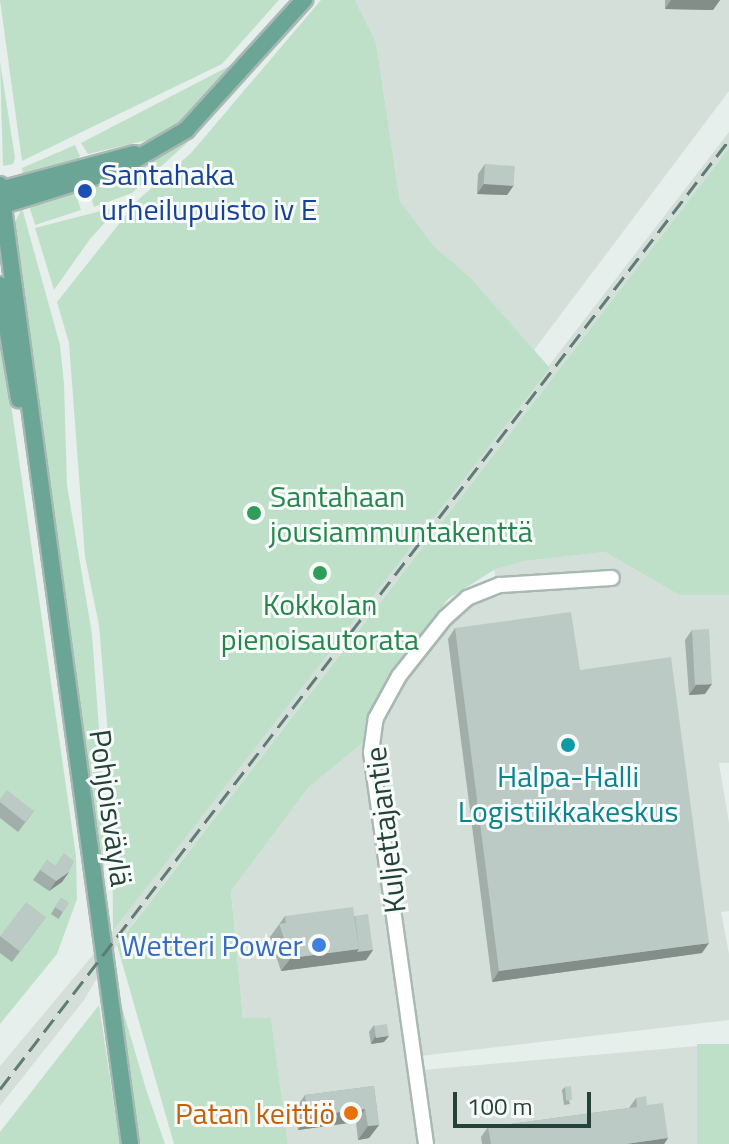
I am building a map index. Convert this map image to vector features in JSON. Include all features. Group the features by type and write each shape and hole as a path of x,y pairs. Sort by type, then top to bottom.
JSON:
{"main road":[{"path":"1,195 94,179 159,147 204,115 304,0"},
{"name":"Pohjoisväylä","path":"1,195 37,479 130,1144"},
{"name":"Pohjoisväylä","path":"0,285 37,479"}],"street":[{"name":"Kuljettajantie","path":"426,1144 373,768 376,718 399,676 445,618 467,598 500,585 612,578"}],"shaded area":[{"path":"355,0 729,0 729,91 534,350 470,277 434,246 400,201 376,42"},
{"path":"729,132 729,148 118,943 84,1000 0,1106 0,1066 113,931"},
{"path":"605,552 679,595 729,595 729,763 719,763 729,823 729,911 721,912 729,954 729,1020 420,1056 378,752 380,720 441,630 475,600 500,596 494,570 525,561"},
{"path":"363,743 418,1144 288,1144 271,1019 243,1018 231,891 309,787"},
{"path":"697,1046 700,1144 434,1144 422,1070"}],"green space":[{"path":"0,0 279,0 222,64 22,161"},
{"path":"321,0 355,0 376,42 400,201 434,246 470,277 550,368 113,931 112,783 99,625 85,557 69,343 57,302 138,200 192,152"},
{"path":"239,61 195,112 148,140 88,154 81,143"},
{"path":"0,62 15,158 13,164 3,166"},
{"path":"189,141 132,193 94,207 88,188"},
{"path":"75,145 80,156 75,163 24,180 22,168"},
{"path":"729,148 729,595 679,595 605,552 525,561 494,570 448,599 379,694 363,743 309,787 231,891 243,1018 271,1018 288,1144 174,1144 117,945"},
{"path":"75,192 81,210 35,225 29,207"},
{"path":"120,206 90,239 54,290 35,228"},
{"path":"22,208 60,345 67,485 92,634 103,783 104,887 14,224"},
{"path":"0,328 76,856 77,899 57,954 0,1024"},
{"path":"119,997 146,1089 165,1144 137,1144"},
{"path":"99,1005 120,1144 0,1144 0,1132"},
{"path":"697,1044 729,1044 729,1144 697,1144"}],"building":[{"path":"485,164 515,166 514,186 484,184"},
{"name":"Halpa-Halli Logistiikkakeskus","path":"571,612 580,670 671,657 709,943 499,971 455,628"},
{"path":"709,629 712,684 695,685 692,630"},
{"path":"7,790 34,811 25,822 0,802"},
{"path":"64,853 74,861 69,872 56,881 40,870 47,860 55,866"},
{"path":"61,898 69,903 63,912 55,907"},
{"path":"26,902 46,917 20,951 0,936"},
{"path":"353,907 359,949 291,958 279,924 286,923 285,916"},
{"path":"368,914 373,950 357,952 355,916"},
{"path":"387,1024 389,1036 376,1038 374,1026"},
{"path":"374,1086 379,1125 368,1126 365,1109 308,1116 305,1095"},
{"path":"565,1086 571,1086 572,1100 566,1100"},
{"path":"646,1096 647,1105 663,1103 668,1138 626,1144 491,1144 488,1127 637,1107 636,1098"}],"railway":[{"path":"0,1089 729,140"}],"place":[{"name":"Santahaka urheilupuisto iv E","path":"85,191"},
{"name":"Santahaan jousiammuntakenttä","path":"254,513"},
{"name":"Kokkolan pienoisautorata","path":"320,573"},
{"name":"Halpa-Halli Logistiikkakeskus","path":"568,745"},
{"name":"Wetteri Power","path":"319,945"},
{"name":"Patan keittiö","path":"351,1113"}]}
